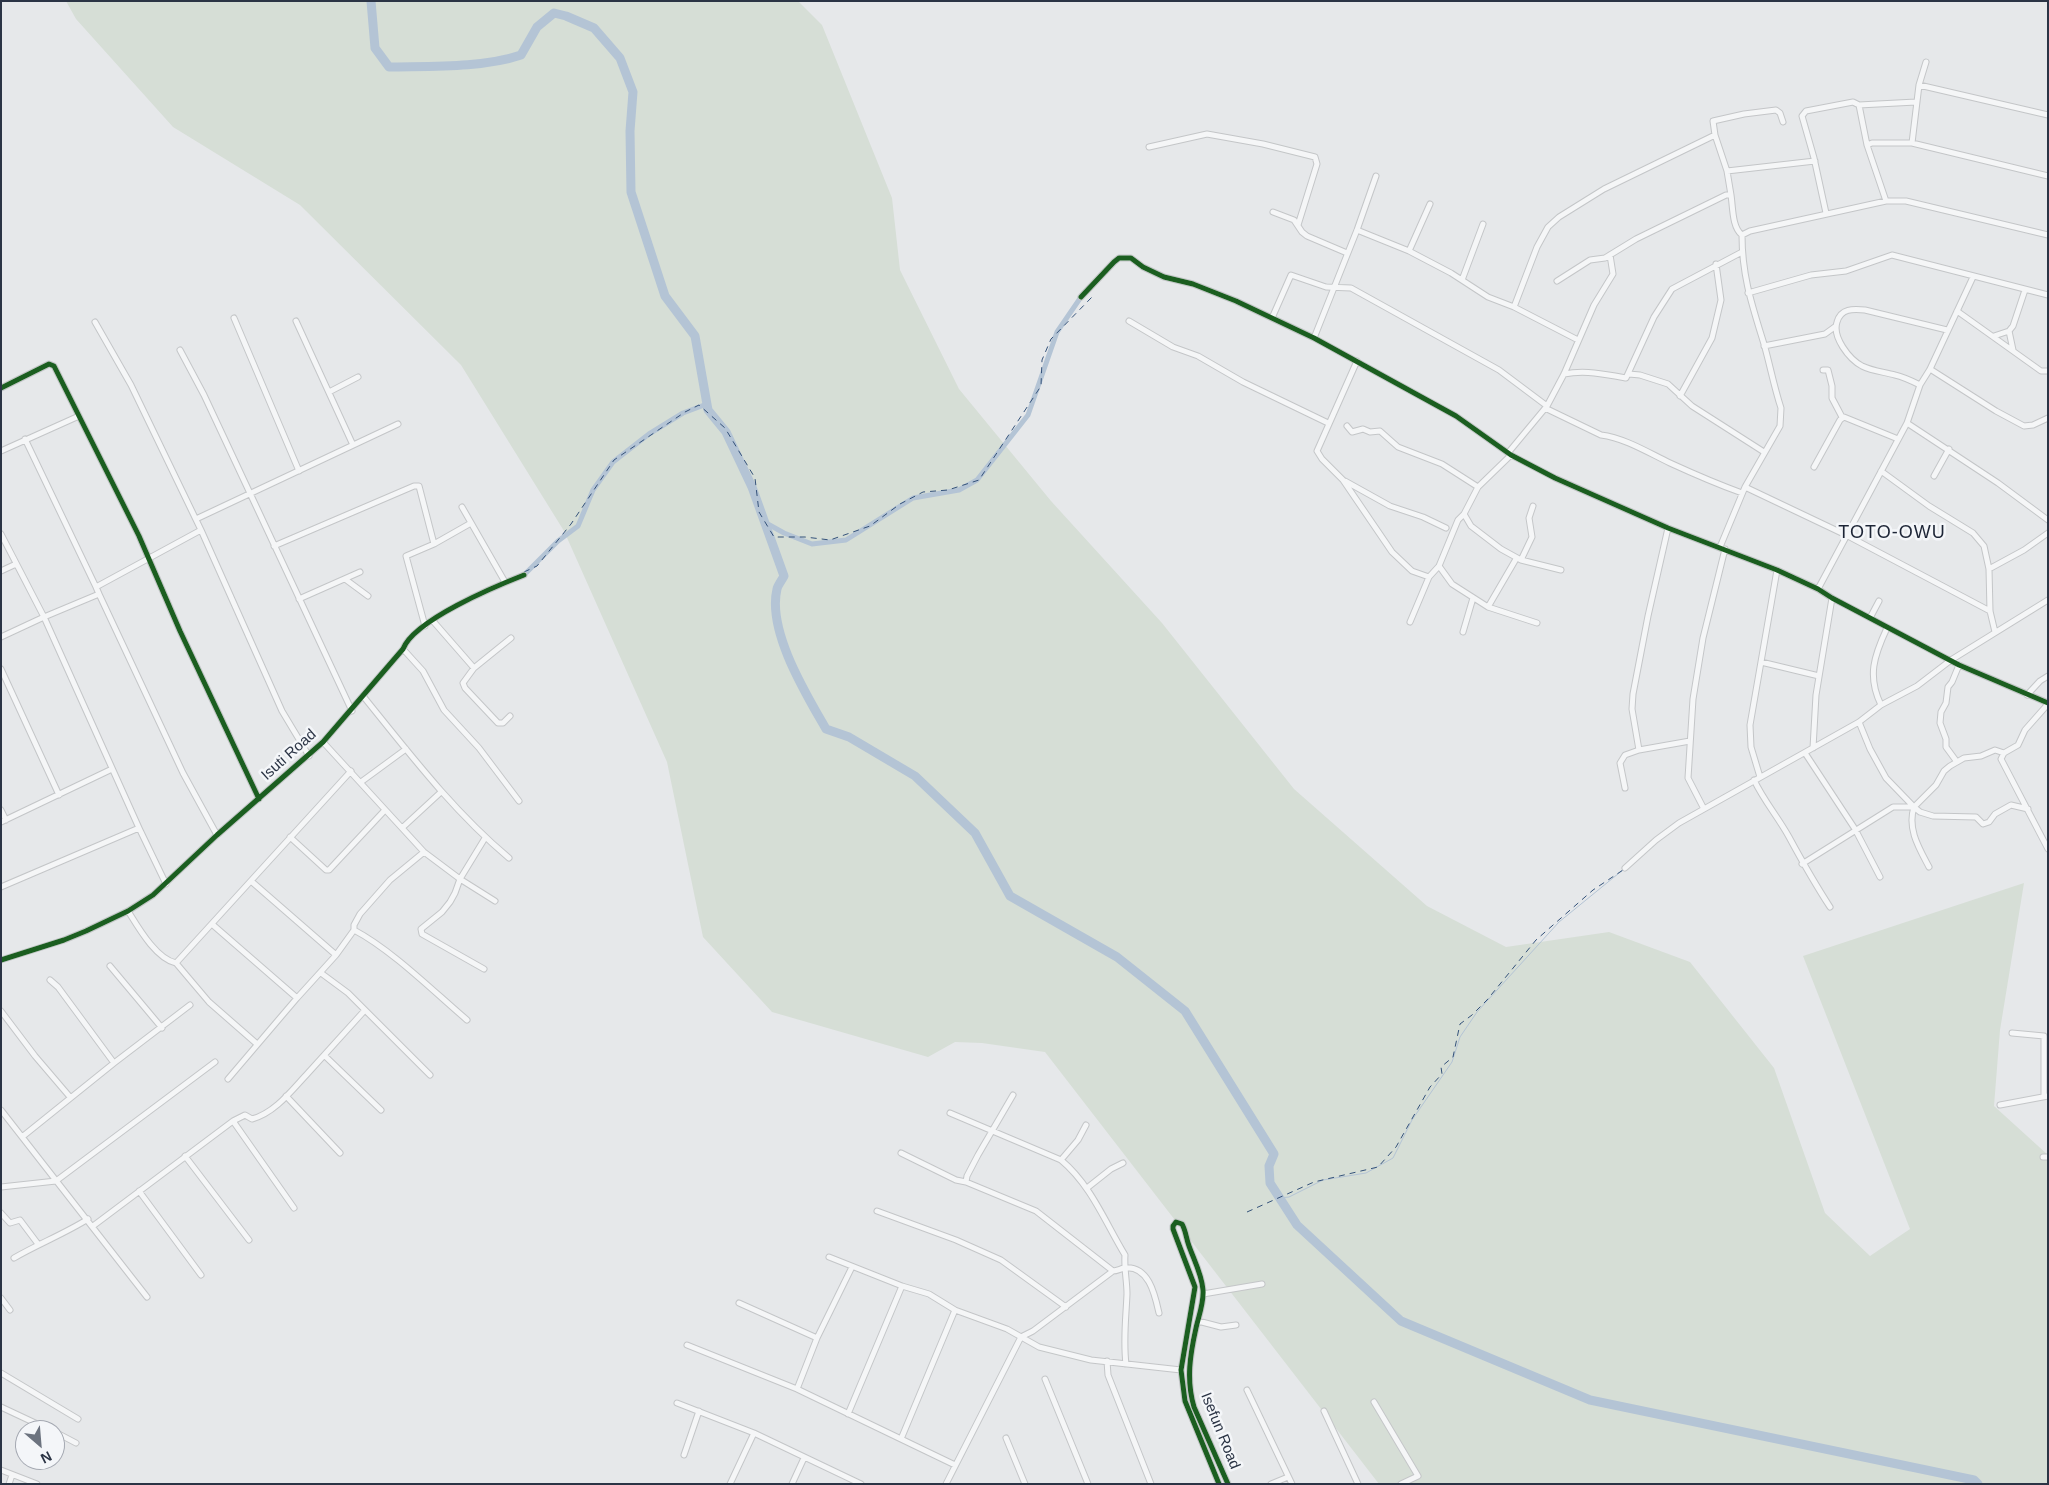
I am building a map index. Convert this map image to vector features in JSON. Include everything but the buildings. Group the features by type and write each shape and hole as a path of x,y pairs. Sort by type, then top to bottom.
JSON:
{"street":[{"path":"1912,143 1916,102 1926,62"},
{"path":"1920,85 2048,115"},
{"path":"1826,213 1815,161 1802,116 1803,113 1852,102 1859,105 1916,102"},
{"path":"1859,105 1867,145 1886,201"},
{"path":"1704,809 1688,778 1692,699 1702,646 1722,548 1743,490 1780,426 1781,416 1781,408 1748,293 1742,252 1742,235 1738,232 1735,223 1727,171 1713,125 1715,120 1776,110 1780,113 1784,122"},
{"path":"1148,147 1207,134 1263,144 1316,157 1317,164 1298,225"},
{"path":"1514,307 1537,248 1548,227 1559,217 1604,189 1716,135"},
{"path":"1867,145 1912,143 2048,176"},
{"path":"1727,171 1815,161"},
{"path":"1314,338 1357,230 1376,176"},
{"path":"1558,281 1590,260 1605,258 1636,239 1709,203 1726,195 1731,196"},
{"path":"1742,235 1750,231 1826,213 1886,201 1906,201 2048,235"},
{"path":"1409,251 1430,204"},
{"path":"1273,212 1294,220 1307,236 1347,253"},
{"path":"1462,280 1483,224"},
{"path":"1357,230 1409,251 1462,280 1488,297 1514,307 1578,340"},
{"path":"1564,374 1574,372 1598,373 1626,378 1654,317 1667,294 1677,286 1716,264 1742,252"},
{"path":"1410,622 1429,577 1439,566 1458,520 1464,514 1478,487 1509,454 1546,407 1564,374 1594,305 1613,274 1610,255"},
{"path":"1748,293 1811,274 1846,271 1892,255 2048,295"},
{"path":"1081,297 1114,262 1119,258 1126,257 1134,259 1143,267 1164,277 1194,284 1314,338 1456,416 1509,454 1555,478 1668,528 1777,570 1818,589 1886,628 1959,665 2048,703 2025,730 2018,745 2004,753 1994,750 1981,756 1964,758 1956,762 1944,771 1936,785 1914,807 1911,826 1929,867"},
{"path":"1680,396 1712,338 1721,300 1716,264"},
{"path":"1272,318 1291,275 1326,287 1351,288 1499,370 1546,407 1601,434 1649,453 1709,482 1743,490 1846,535 1990,611"},
{"path":"1818,589 1907,423 1920,385 1930,369 1973,277"},
{"path":"1994,336 2009,331 2013,326 2025,290"},
{"path":"1920,385 1897,375 1861,366 1851,358 1838,338 1836,326 1839,316 1853,309 1865,310 1947,330"},
{"path":"1957,311 1994,336 2041,372 2048,371"},
{"path":"234,318 299,471"},
{"path":"95,322 132,385 196,519 278,702 309,756"},
{"path":"296,322 353,445"},
{"path":"1129,322 1173,347 1198,356 1243,382 1328,423"},
{"path":"1764,346 1825,334 1836,326"},
{"path":"2009,331 2013,350"},
{"path":"1825,334 1838,338"},
{"path":"180,350 204,395 298,599 352,710"},
{"path":"1357,362 1317,450 1322,459 1343,480 1392,552 1412,571 1429,577"},
{"path":"1,388 51,364 150,559 180,631 259,799"},
{"path":"1930,369 1996,411 2024,426 2033,425 2048,418"},
{"path":"1823,370 1828,370 1832,386 1832,398 1842,417 1898,439"},
{"path":"1629,374 1640,375 1668,384 1692,406 1764,452"},
{"path":"329,392 358,377"},
{"path":"1,452 25,439 79,416"},
{"path":"1814,467 1842,417"},
{"path":"1907,423 1949,449 2036,509 2048,520"},
{"path":"196,519 398,424"},
{"path":"1347,426 1352,432 1364,429 1370,432 1380,431 1398,447 1442,464 1478,487"},
{"path":"25,439 183,773 217,835"},
{"path":"1934,476 1949,449"},
{"path":"1881,471 1929,506 1972,533 1984,546 1989,569 1990,611 1995,632"},
{"path":"1343,480 1390,506 1423,517 1446,528"},
{"path":"274,546 396,493 419,486 434,544"},
{"path":"1488,607 1519,560 1532,536 1529,518 1532,506"},
{"path":"462,507 505,582"},
{"path":"1464,514 1471,526 1519,560 1561,570"},
{"path":"425,626 406,556 434,544 471,523"},
{"path":"1639,750 1632,709 1633,694 1668,528"},
{"path":"96,587 201,530"},
{"path":"1989,569 2024,550 2048,533"},
{"path":"1,534 44,617 166,884"},
{"path":"1,571 16,564"},
{"path":"1439,566 1452,584 1488,607 1537,623"},
{"path":"1760,777 1751,747 1750,725 1777,570"},
{"path":"298,599 360,572"},
{"name":"Isuti Road","path":"1,960 64,940 128,911 166,884 217,835 309,756 352,710 406,644 425,626 470,598 524,575"},
{"path":"344,579 368,596"},
{"path":"1,637 99,594"},
{"path":"1463,632 1473,598"},
{"path":"1813,748 1819,676 1832,598"},
{"path":"1625,868 1656,840 1679,823 1859,722 1881,705 1917,686 1951,660 2048,600"},
{"path":"1870,618 1879,601"},
{"path":"433,621 474,668"},
{"path":"1881,705 1873,684 1872,673 1877,650 1886,628"},
{"path":"510,716 504,723 498,723 463,686 465,679 474,668 512,638"},
{"path":"403,649 423,671 444,710 479,748 519,801"},
{"path":"1761,662 1819,676"},
{"path":"1956,762 1946,747 1946,739 1940,722 1948,686 1952,682 1959,665"},
{"path":"1,669 59,795"},
{"path":"2027,695 2040,681 2048,676"},
{"path":"363,696 441,792 485,838 509,858"},
{"path":"1859,722 1870,749 1886,778 1920,812 1933,816 1976,817 1982,824 1989,822 1995,814 2011,805 2018,795"},
{"path":"1625,788 1620,763 1625,755 1639,750 1690,741"},
{"path":"323,742 424,852 460,879 495,900"},
{"path":"361,782 406,749"},
{"path":"1805,753 1856,829 1880,877"},
{"path":"2004,753 2002,762 2048,849"},
{"path":"1,810 4,821 112,769"},
{"path":"176,963 351,771"},
{"path":"1754,780 1762,797 1788,835 1802,864 1830,907"},
{"path":"402,828 441,792"},
{"path":"2011,805 2028,809"},
{"path":"1802,864 1894,807 1914,807"},
{"path":"290,837 326,870 329,870 385,810"},
{"path":"1,888 139,828"},
{"path":"484,969 421,932 424,925 442,912 450,902 460,879 485,838"},
{"path":"228,1079 297,998 336,956 354,930 354,925 360,914 390,880 424,852"},
{"path":"251,881 336,956"},
{"path":"128,911 142,934 153,947 168,960 176,963 209,1002 257,1044"},
{"path":"212,925 297,998"},
{"path":"354,930 384,951 467,1020"},
{"path":"110,966 162,1028"},
{"path":"321,973 348,993 430,1075"},
{"path":"50,980 114,1063"},
{"path":"22,1137 70,1097 190,1005"},
{"path":"93,1226 233,1121 244,1115 252,1119 256,1118 271,1110 324,1056 365,1010"},
{"path":"1,1012 70,1097"},
{"path":"2000,1105 2046,1096 2044,1036 2012,1033"},
{"path":"324,1056 381,1110"},
{"path":"1,1187 56,1181 215,1062"},
{"path":"966,1182 967,1176 1013,1095"},
{"path":"286,1096 340,1153"},
{"path":"1,1110 147,1297"},
{"path":"950,1112 1061,1160 1075,1172 1087,1188 1125,1255 1124,1268 1127,1292 1124,1343 1126,1364"},
{"path":"233,1121 294,1208"},
{"path":"1061,1160 1078,1140 1086,1125"},
{"path":"901,1153 956,1180 966,1182 1036,1211 1112,1271"},
{"path":"185,1156 249,1240"},
{"path":"1087,1188 1111,1169 1123,1163"},
{"path":"139,1191 201,1275"},
{"path":"877,1211 956,1240 1001,1260 1066,1307"},
{"path":"1,1213 10,1223 20,1220 38,1244"},
{"path":"14,1258 88,1219"},
{"name":"Isefun Road","path":"1219,1484 1185,1401 1181,1370 1195,1287 1173,1229 1176,1222 1182,1224 1185,1229 1186,1237 1202,1279 1203,1294 1192,1346 1188,1377 1194,1408 1228,1484"},
{"path":"829,1257 902,1286 929,1294 955,1310 1007,1329 1039,1347 1091,1360 1181,1370"},
{"path":"798,1389 817,1338 852,1267"},
{"path":"946,1484 954,1465 1021,1337 1033,1331 1112,1271 1124,1268 1141,1272 1147,1278 1160,1313"},
{"path":"1203,1294 1262,1284"},
{"path":"848,1414 902,1286"},
{"path":"1,1298 10,1310"},
{"path":"739,1303 817,1338"},
{"path":"901,1439 955,1310"},
{"path":"1198,1321 1221,1327 1236,1326"},
{"path":"686,1345 798,1389 954,1465"},
{"path":"1107,1361 1108,1375 1151,1484"},
{"path":"1,1373 78,1419"},
{"path":"1044,1379 1088,1484"},
{"path":"1247,1390 1292,1484"},
{"path":"1374,1402 1418,1476 1401,1484"},
{"path":"677,1403 754,1434 861,1484"},
{"path":"1,1407 29,1420"},
{"path":"684,1455 699,1411"},
{"path":"1324,1411 1358,1484"},
{"path":"730,1484 754,1434"},
{"path":"65,1437 76,1443"},
{"path":"1006,1438 1025,1484"},
{"path":"1201,1442 1208,1440"},
{"path":"792,1484 804,1458"},
{"path":"1,1470 37,1484"},
{"path":"9,1484 12,1475"},
{"path":"1271,1484 1288,1477"}],"shaded area":[{"path":"66,1 798,1 822,25 892,198 900,270 959,389 1051,501 1162,623 1294,789 1427,906 1506,947 1609,932 1690,962 1774,1068 1825,1213 1870,1256 1910,1229 1803,956 2024,883 2000,1030 1994,1106 2048,1155 2048,1484 1379,1484 1045,1052 982,1043 955,1042 928,1057 772,1012 703,937 667,762 564,531 461,365 300,205 173,127 76,19"}],"waterway":[{"path":"371,1 375,48 389,67 473,64 521,55 537,27 554,13 594,28 620,58 633,92 630,131 631,192 665,296 695,336 708,410 726,432 752,487 784,576 777,589 775,606 783,643 790,662 826,729 849,737 915,776 975,833 1010,896 1117,957 1185,1011 1274,1154 1269,1166 1270,1183 1297,1225 1401,1321 1590,1400 1974,1480 1978,1484"},
{"path":"766,523 784,533 812,544 846,540 913,498 959,490 977,480 1028,415 1057,332 1081,297"},
{"path":"524,575 558,541 578,526 593,490 613,462 649,434 683,413 707,404"},
{"path":"1279,1198 1289,1197 1323,1180 1366,1173 1393,1158 1412,1120 1452,1062 1460,1037 1477,1012 1559,922 1624,869"}],"ferry route":[{"path":"524,572 537,566 571,524 614,460 685,412 699,405 725,428 755,478 759,512 774,537 805,537 830,540 870,526 900,504 923,492 948,490 979,480 1041,386 1042,360 1051,339 1092,297"},
{"path":"1247,1212 1314,1182 1378,1167 1396,1147 1430,1087 1442,1074 1441,1067 1453,1057 1460,1024 1487,1000 1536,940 1593,890 1623,870"}],"cycle path":[{"path":"1081,297 1119,258 1131,258 1143,267 1164,277 1193,284 1236,301 1314,338 1456,416 1511,455 1555,478 1668,528 1777,570 1818,589 1959,665 2048,703"},
{"path":"1,388 49,364 54,366 139,536 180,631 259,799"},
{"path":"1,960 86,931 128,911 153,895 217,835 323,742 403,649 410,638 423,627 457,605 524,575"},
{"path":"1219,1484 1185,1401 1181,1370 1195,1287 1173,1229 1176,1222 1182,1224 1203,1290 1191,1358 1190,1387 1194,1407 1228,1484"}],"district":[{"name":"TOTO-OWU","path":"1892,533"}]}
